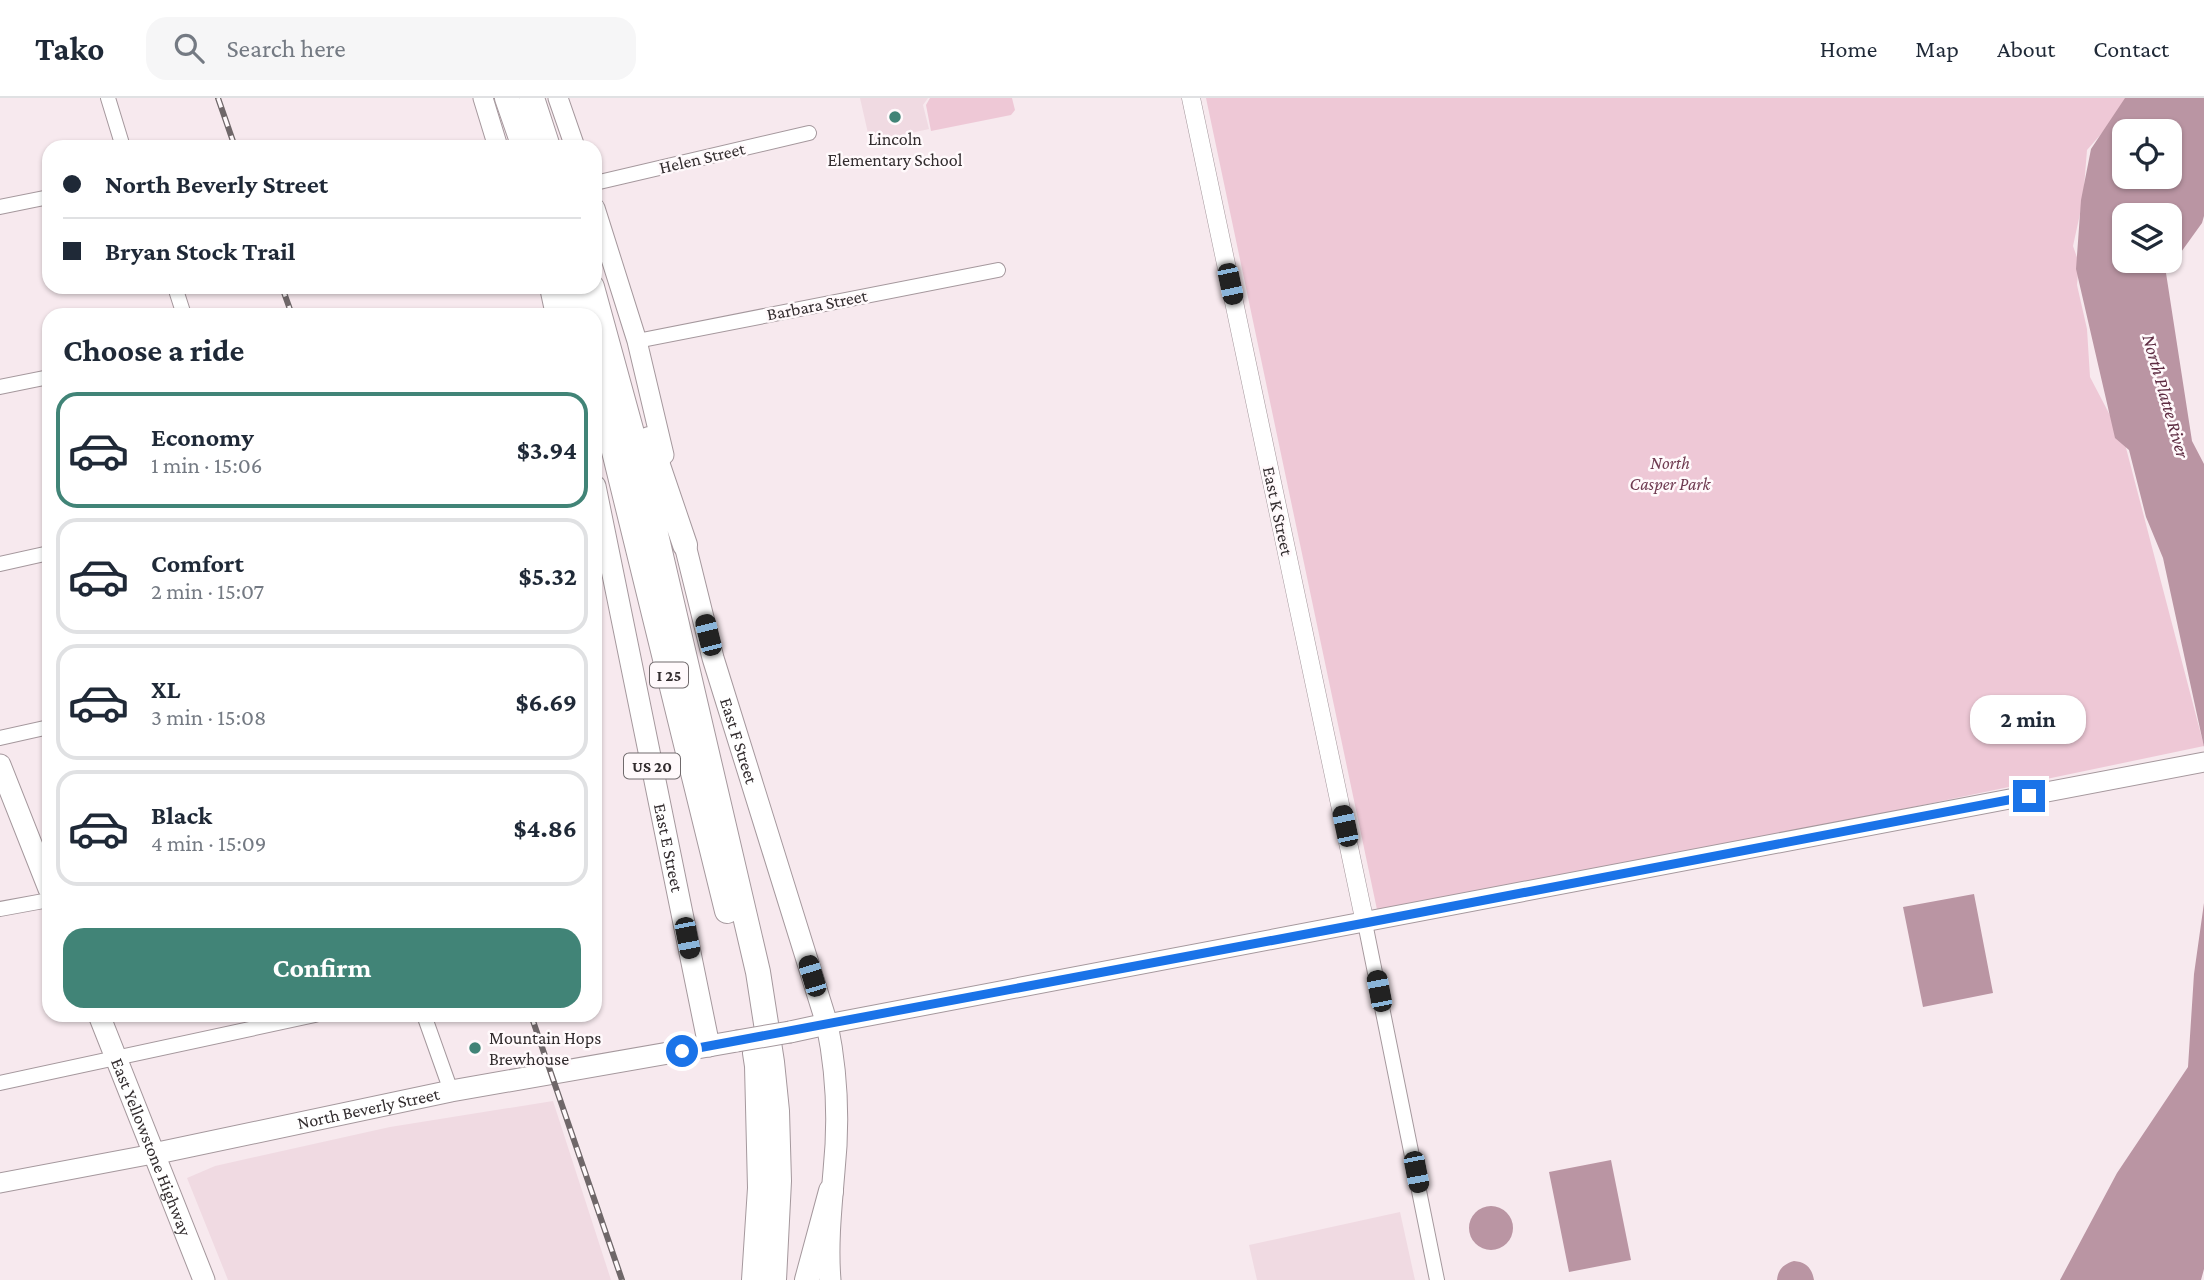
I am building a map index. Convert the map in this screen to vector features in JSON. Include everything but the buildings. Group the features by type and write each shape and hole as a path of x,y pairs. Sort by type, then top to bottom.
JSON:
{"highway":[{"path":"508,98 522,140"},
{"path":"531,98 546,140"},
{"path":"602,309 685,545"},
{"name":"I 25","path":"602,317 635,444 758,972 777,1111 779,1181 774,1280"},
{"name":"I 25","path":"602,402 743,976 757,1066 760,1188 754,1280"},
{"path":"807,1280 831,1191"}],"main road":[{"path":"483,98 496,140"},
{"path":"558,98 573,140"},
{"name":"East F Street","path":"602,230 637,341 713,658 827,1024 836,1104 830,1280"},
{"name":"East E Street","path":"602,520 709,1046"},
{"path":"827,1024 2204,762"},
{"path":"0,765 42,871"},
{"name":"East Yellowstone Highway","path":"102,1022 204,1280"},
{"name":"North Beverly Street","path":"0,1183 153,1154 451,1091 827,1024"}],"street":[{"path":"108,98 121,140"},
{"name":"East K Street","path":"1191,98 1365,923"},
{"name":"Helen Street","path":"602,181 808,133"},
{"path":"0,207 42,198"},
{"name":"Barbara Street","path":"637,341 998,270"},
{"path":"0,387 42,378"},
{"path":"0,565 42,555"},
{"path":"0,738 42,729"},
{"path":"0,909 42,901"},
{"path":"1365,923 1437,1280"},
{"path":"0,1083 283,1022"},
{"path":"426,1022 451,1091"}],"shaded area":[{"name":"Lincoln Elementary School","path":"860,98 928,98 923,105 929,129 870,142"},
{"path":"553,1101 611,1280 228,1280 187,1178 215,1166 390,1127"},
{"path":"1400,1212 1415,1280 1257,1280 1249,1245"}],"green space":[{"path":"930,98 1012,98 1015,110 1011,115 931,131 926,105"},
{"name":"North Casper Park","path":"1206,98 2127,98 2125,107 2087,150 2083,200 2073,246 2079,263 2077,285 2087,329 2090,377 2125,444 2204,746 1379,919"}],"water":[{"name":"North Platte River","path":"2125,98 2204,98 2202,223 2182,251 2182,203 2112,203 2112,273 2166,273 2192,441 2204,464 2204,747 2163,558 2146,517 2129,450 2115,438 2076,269 2081,200 2091,149"},
{"path":"1974,894 1993,993 1923,1007 1903,907"},
{"path":"2204,903 2204,1269 2201,1280 2060,1280 2117,1173 2188,1067 2194,974"},
{"path":"1611,1160 1631,1260 1569,1272 1549,1172"},
{"path":"1491,1206 1500,1207 1507,1212 1512,1219 1512,1237 1507,1244 1500,1249 1491,1250 1482,1249 1475,1244 1470,1237 1469,1228 1470,1219 1475,1212 1482,1207"},
{"path":"1794,1261 1808,1266 1814,1280 1777,1280 1782,1268"}],"railway":[{"path":"218,98 233,140"},
{"path":"284,294 290,308"},
{"path":"533,1022 622,1280"}],"place":[{"name":"Lincoln Elementary School","path":"895,117"},
{"name":"Mountain Hops Brewhouse","path":"475,1048"}],"route":[{"path":"682,1051 2029,796"}]}
